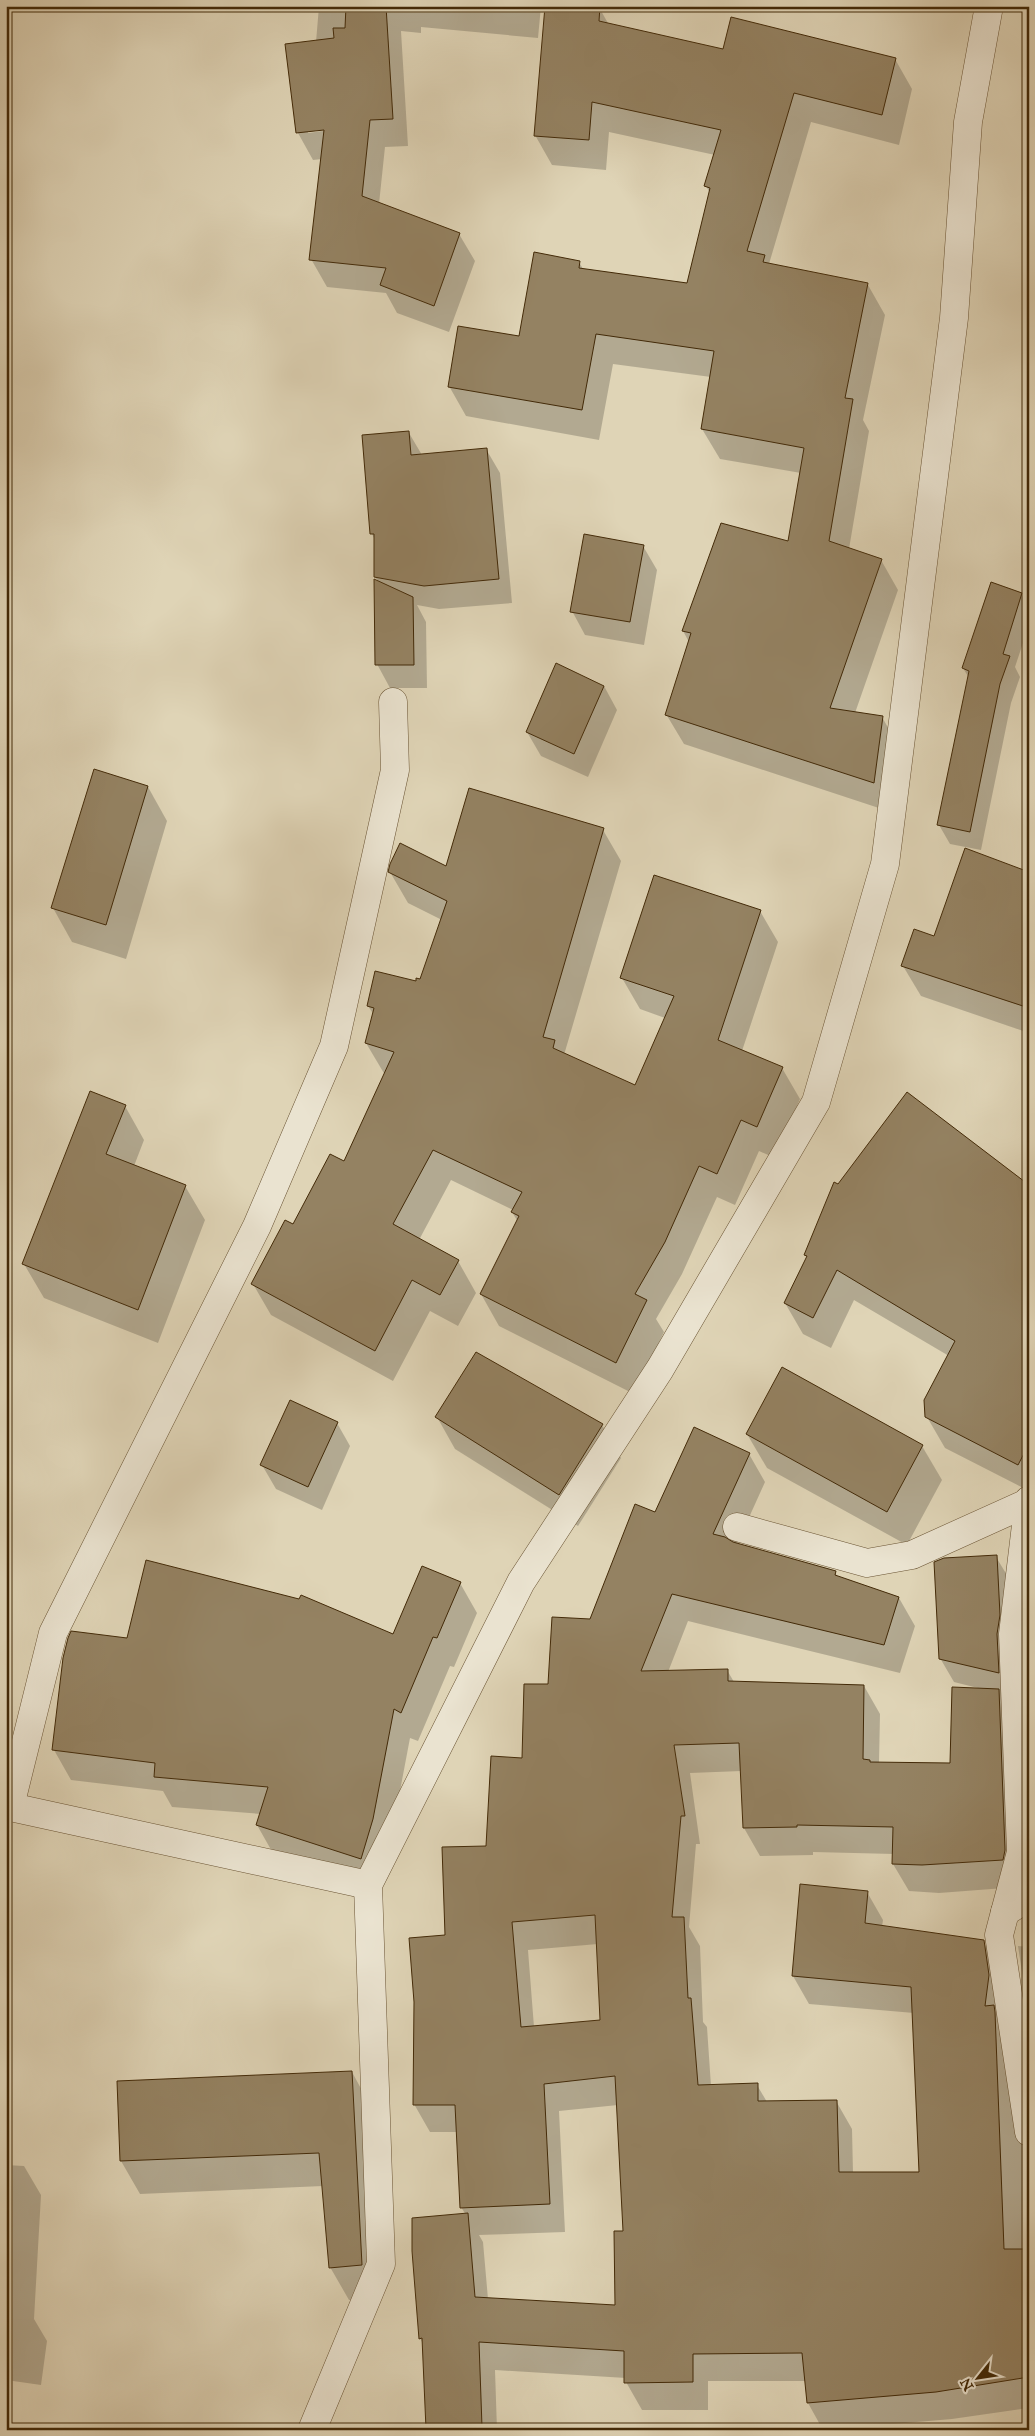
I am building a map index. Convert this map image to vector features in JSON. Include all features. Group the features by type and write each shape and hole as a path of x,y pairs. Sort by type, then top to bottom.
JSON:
{"street":[{"path":"312,2430 381,2264 368,1885 521,1582 660,1369 816,1102 885,864 954,318 968,122 989,6"},
{"path":"368,1885 8,1806 53,1633 257,1226 334,1046 395,770 393,702"},
{"path":"737,1527 867,1563 912,1554 1028,1502"},
{"path":"1028,1502 1012,1634 1021,1852 999,1935 1029,2132"},
{"path":"1005,1912 1029,1897"}],"building":[{"path":"346,6 386,6 393,119 370,120 362,196 460,233 434,306 380,285 386,268 309,260 324,130 296,133 285,44 334,38 333,28 345,28"},
{"path":"545,6 600,6 599,21 723,49 731,17 896,58 882,115 794,93 747,251 765,255 763,262 868,283 845,398 853,399 829,541 882,559 830,708 883,716 874,783 665,715 691,633 682,631 721,523 788,541 804,448 701,429 714,351 596,334 582,410 448,387 458,326 519,336 534,252 580,261 579,268 687,283 710,188 704,186 721,130 592,102 589,140 534,136"},
{"path":"409,431 411,455 487,448 499,579 424,586 374,577 374,534 370,534 362,435"},
{"path":"584,534 644,545 630,622 570,612"},
{"path":"374,579 413,597 414,665 375,665"},
{"path":"991,582 1022,593 1003,654 1010,656 1000,684 970,832 937,825 969,671 962,668"},
{"path":"556,663 604,686 574,754 526,732"},
{"path":"94,769 148,786 106,925 51,908"},
{"path":"469,788 604,828 543,1037 555,1040 553,1048 635,1085 674,996 620,978 654,875 761,910 718,1040 783,1067 757,1127 741,1120 717,1174 699,1166 665,1242 635,1294 647,1300 616,1363 480,1294 519,1216 511,1212 522,1192 433,1150 393,1224 459,1260 440,1295 412,1280 375,1351 251,1284 285,1220 293,1224 330,1154 344,1161 394,1052 365,1043 374,1008 367,1006 375,971 416,981 416,978 420,979 447,901 388,872 390,864 400,843 446,866"},
{"path":"965,848 1029,872 1029,1008 901,966 914,929 934,936"},
{"path":"90,1091 126,1105 106,1154 186,1185 138,1310 22,1264"},
{"path":"907,1092 1029,1185 1029,1444 1018,1465 925,1417 924,1400 955,1341 837,1270 813,1318 784,1303 807,1256 804,1255 834,1182 838,1184"},
{"path":"476,1352 603,1424 559,1495 435,1417"},
{"path":"782,1367 923,1445 887,1512 746,1434"},
{"path":"290,1400 338,1422 308,1487 260,1465"},
{"path":"694,1427 750,1453 713,1534 725,1537 733,1542 836,1571 835,1575 899,1597 884,1645 672,1594 641,1671 728,1669 728,1681 864,1685 863,1759 870,1760 870,1762 950,1763 952,1687 999,1689 1005,1850 1003,1860 922,1865 892,1864 893,1827 797,1825 797,1827 743,1828 739,1743 674,1745 685,1816 681,1816 672,1917 684,1917 688,1998 691,1998 698,2085 758,2083 758,2101 837,2100 839,2172 919,2172 911,1987 792,1976 800,1884 868,1891 865,1923 984,1940 989,1975 985,2006 994,2005 995,2012 1004,2249 1029,2249 1029,2377 936,2392 807,2403 802,2353 693,2354 693,2382 624,2383 624,2351 479,2342 482,2427 426,2429 422,2338 419,2339 412,2251 412,2218 468,2213 475,2297 615,2305 614,2231 623,2231 615,2076 544,2084 550,2204 460,2208 455,2105 413,2105 414,2002 409,1938 445,1935 442,1847 486,1846 491,1756 522,1758 524,1684 548,1684 552,1617 590,1619 635,1504 655,1512","holes":["595,1915 600,2020 521,2027 512,1922"]},
{"path":"997,1555 1000,1615 997,1634 999,1673 939,1659 934,1562 944,1558"},
{"path":"146,1560 299,1599 301,1595 393,1634 422,1566 461,1582 437,1638 433,1637 401,1713 394,1709 373,1819 361,1859 256,1825 268,1787 154,1777 155,1763 52,1750 63,1658 71,1631 127,1638"},
{"path":"352,2071 362,2265 329,2268 319,2153 120,2161 117,2081"}]}
